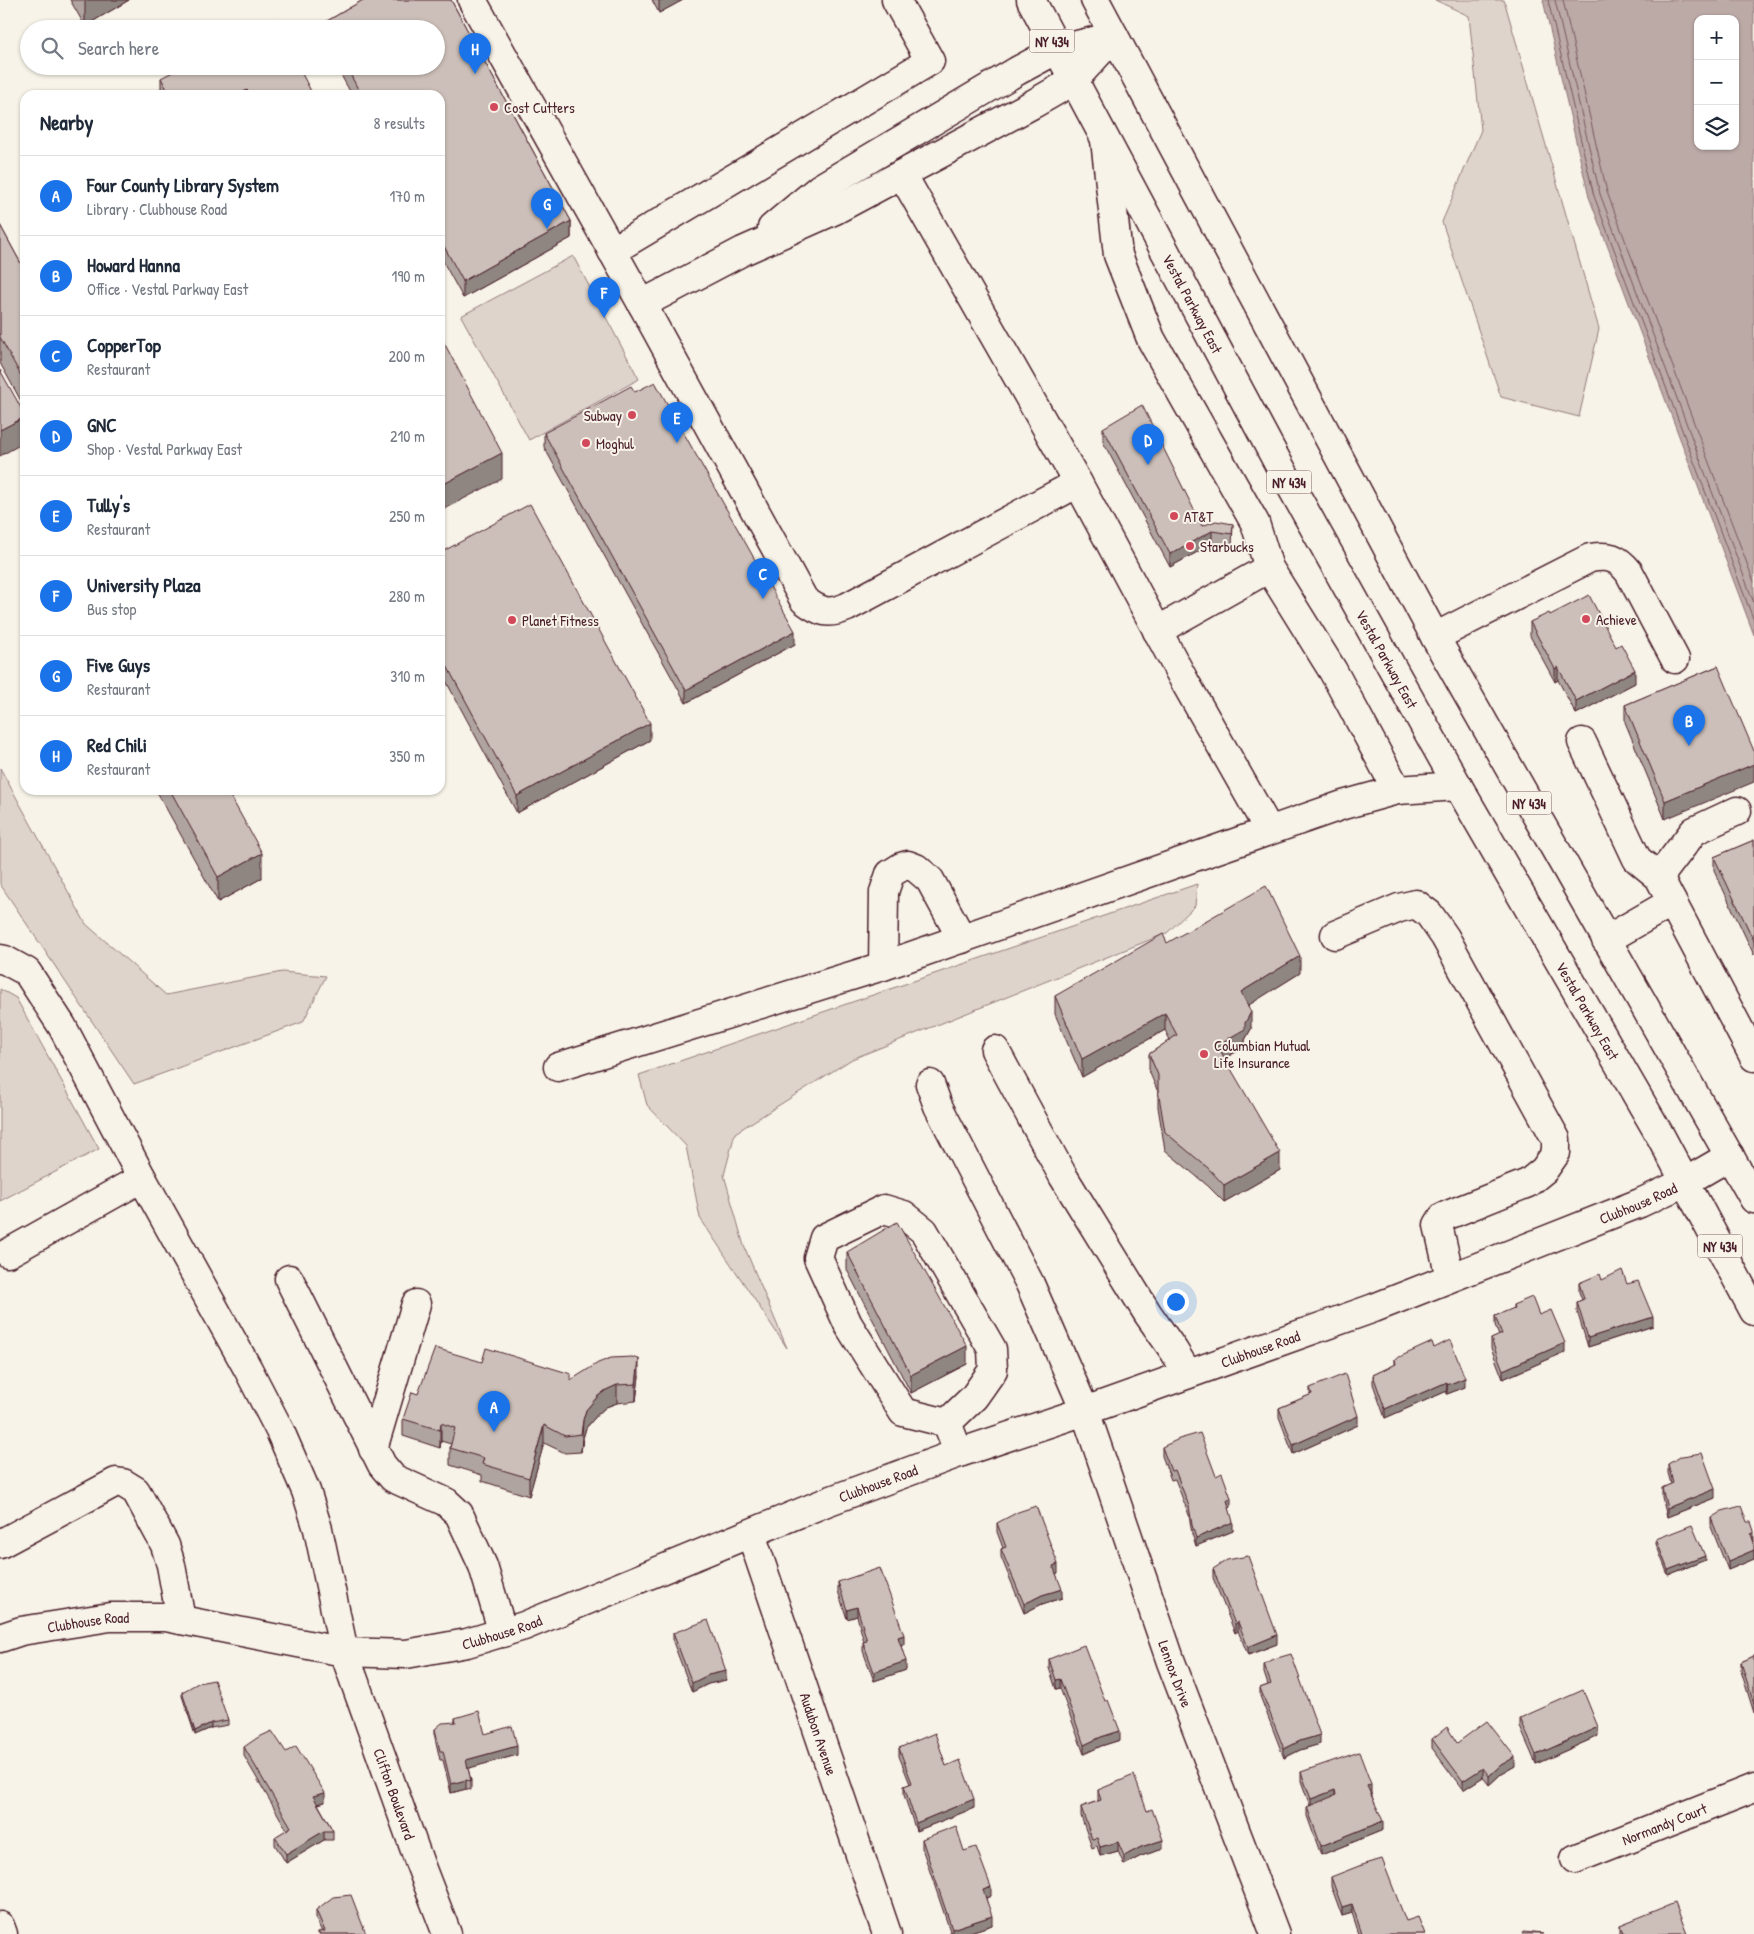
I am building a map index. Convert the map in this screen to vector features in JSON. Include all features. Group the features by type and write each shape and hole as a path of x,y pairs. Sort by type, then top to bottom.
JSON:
{"street":[{"path":"472,0 642,304 804,600 824,612 835,612 847,607 1078,483"},
{"path":"612,251 930,62 896,0"},
{"name":"Vestal Parkway East","path":"1031,0 1277,462 1458,786 1685,1182 1754,1311"},
{"name":"NY 434","path":"1095,0 1435,637 1754,1199"},
{"path":"642,304 743,251 835,210 1073,81 1114,36"},
{"path":"743,251 820,188 1017,71 1056,50 1114,36"},
{"path":"1105,140 1118,255 1152,347 1255,523 1269,568 1333,671 1397,790"},
{"path":"902,174 1078,483 1157,631 1269,830"},
{"path":"1435,637 1590,558 1605,556 1621,561 1629,572 1675,659"},
{"path":"1157,631 1269,568"},
{"path":"1582,742 1637,859 1659,877 1754,1057"},
{"path":"558,1068 883,966 1343,805 1397,790 1458,786"},
{"path":"1659,877 1694,831 1737,811"},
{"path":"883,966 884,892 890,874 901,867 908,865 916,868 930,880 962,939"},
{"path":"1606,940 1672,902"},
{"path":"1335,935 1399,908 1416,904 1429,914 1445,937 1556,1139 1556,1153 1544,1170 1528,1183 1443,1218 1438,1225 1450,1277"},
{"name":"Clifton Boulevard","path":"0,960 6,960 27,972 62,1026 142,1178 248,1369 306,1491 318,1529 344,1652 420,1864 448,1934"},
{"path":"995,1050 1063,1176 1148,1314 1188,1374"},
{"name":"Lennox Drive","path":"930,1084 938,1106 1030,1284 1085,1411 1171,1662 1275,1934"},
{"name":"Clubhouse Road","path":"0,1638 22,1631 110,1617 166,1617 344,1652 406,1654 467,1643 533,1623 829,1501 959,1453 1085,1411 1374,1308 1640,1203 1685,1182 1730,1156"},
{"path":"8,1253 142,1178"},
{"path":"884,1209 904,1216 924,1231 992,1349 993,1370 974,1397 947,1423 903,1412 848,1324 818,1258 824,1238 884,1209"},
{"path":"289,1278 382,1465 393,1478 446,1502 459,1514 483,1566 503,1632"},
{"path":"373,1449 416,1304"},
{"path":"947,1423 959,1453"},
{"path":"0,1544 116,1482 123,1483 136,1491 165,1546 181,1620"},
{"name":"Audubon Avenue","path":"751,1534 887,1934"},
{"name":"Normandy Court","path":"1575,1858 1754,1788"},
{"path":"0,1926 3,1934"}],"shaded area":[{"path":"1435,0 1504,0 1599,329 1579,417 1501,397 1442,222 1481,130 1469,16"},
{"path":"573,256 639,379 529,440 461,316"},
{"path":"0,768 86,924 166,995 282,972 326,976 303,1022 134,1084 0,884"},
{"path":"1197,884 1195,906 1167,933 852,1059 735,1133 724,1175 744,1246 787,1348 700,1218 686,1146 647,1105 639,1075"},
{"path":"0,989 16,998 99,1149 0,1201"}],"water":[{"path":"1543,0 1754,0 1754,635 1589,197"}],"building":[{"path":"363,0 451,0 571,221 463,281 445,248 445,90 358,90 351,75 445,75 445,20 329,20"},
{"path":"167,75 303,75 310,90 167,90 161,78"},
{"path":"0,225 20,262 20,374 0,337"},
{"path":"445,345 502,453 445,483"},
{"path":"0,370 20,406 20,420 0,430"},
{"path":"655,382 795,631 686,690 544,433 631,386 635,392"},
{"path":"1142,405 1202,526 1216,521 1233,524 1232,534 1212,531 1170,554 1103,428"},
{"name":"Planet Fitness","path":"530,504 650,723 517,796 445,662 445,550"},
{"path":"1589,595 1616,647 1621,644 1635,670 1576,701 1558,667 1555,669 1530,622 1549,613 1550,615"},
{"path":"1718,666 1754,751 1754,764 1665,801 1625,705"},
{"path":"173,795 230,795 262,853 218,877"},
{"path":"1754,840 1754,941 1714,857"},
{"name":"Columbian Mutual Life Insurance","path":"1266,886 1300,956 1241,992 1251,1012 1245,1023 1245,1029 1217,1045 1280,1153 1224,1185 1208,1168 1165,1132 1158,1090 1158,1075 1149,1054 1177,1035 1165,1013 1082,1059 1055,996 1163,934 1167,943"},
{"path":"897,1222 967,1346 911,1375 847,1252"},
{"path":"1622,1270 1627,1284 1638,1281 1653,1317 1588,1338 1577,1302 1584,1299 1579,1283 1600,1274 1602,1280"},
{"path":"1532,1297 1539,1315 1551,1310 1565,1343 1503,1370 1491,1339 1502,1334 1495,1316 1514,1308 1513,1305"},
{"path":"1450,1340 1465,1378 1447,1385 1447,1382 1385,1409 1373,1375 1396,1364 1395,1359 1432,1342 1434,1348"},
{"path":"435,1348 482,1362 486,1348 571,1374 571,1380 598,1363 611,1358 632,1357 639,1359 636,1384 617,1385 598,1396 586,1410 581,1434 565,1436 544,1425 529,1478 482,1464 484,1458 450,1448 455,1428 441,1423 440,1430 403,1419 412,1392 418,1394"},
{"path":"1345,1374 1358,1416 1293,1445 1279,1408 1312,1394 1310,1388"},
{"path":"1200,1433 1216,1476 1222,1473 1231,1498 1227,1500 1233,1522 1196,1538 1189,1506 1175,1470 1171,1471 1162,1447 1179,1439"},
{"path":"1702,1453 1715,1489 1667,1508 1662,1488 1673,1483 1668,1464 1682,1456"},
{"path":"1036,1506 1058,1564 1053,1566 1062,1589 1042,1595 1024,1604 1001,1549 1006,1547 997,1523 1018,1512"},
{"path":"1741,1506 1747,1522 1751,1522 1754,1531 1751,1534 1754,1550 1728,1561 1711,1518 1722,1511"},
{"path":"1692,1525 1705,1556 1668,1570 1656,1539"},
{"path":"1248,1556 1277,1635 1248,1647 1238,1622 1235,1624 1213,1569 1227,1560"},
{"path":"880,1568 904,1635 898,1637 906,1661 874,1672 863,1642 867,1641 857,1607 847,1610 838,1582"},
{"path":"708,1620 726,1671 708,1675 692,1683 673,1633"},
{"path":"1084,1645 1105,1701 1108,1700 1120,1731 1084,1745 1060,1679 1056,1680 1049,1659"},
{"path":"1291,1654 1320,1735 1300,1741 1284,1749 1260,1688 1271,1684 1264,1664"},
{"path":"1754,1656 1754,1704 1741,1662"},
{"path":"214,1680 228,1720 211,1723 195,1731 182,1692 198,1683"},
{"path":"1583,1690 1598,1727 1536,1755 1520,1718"},
{"path":"479,1711 485,1734 512,1726 517,1746 466,1760 471,1781 466,1780 451,1784 443,1751 440,1751 435,1729 442,1723 456,1722 455,1718"},
{"path":"1487,1721 1515,1757 1501,1765 1489,1776 1483,1768 1463,1781 1432,1739 1447,1727 1457,1743"},
{"path":"272,1731 286,1752 296,1746 325,1793 313,1796 333,1831 324,1831 286,1854 275,1837 291,1827 244,1747"},
{"path":"935,1733 946,1766 960,1760 974,1799 916,1823 904,1786 912,1783 899,1748"},
{"path":"1359,1752 1371,1784 1367,1786 1383,1821 1321,1846 1307,1807 1336,1795 1335,1790 1311,1799 1301,1772"},
{"path":"1134,1775 1147,1811 1152,1809 1163,1840 1141,1847 1124,1856 1118,1842 1100,1847 1097,1838 1092,1839 1081,1807 1101,1800 1098,1790"},
{"path":"956,1826 964,1851 976,1847 991,1887 983,1890 992,1916 952,1929 922,1839"},
{"path":"1382,1859 1406,1921 1418,1917 1425,1934 1362,1934 1352,1904 1342,1907 1331,1877"},
{"path":"351,1895 366,1934 319,1934 318,1932 325,1931 316,1910 333,1897"},
{"path":"1675,1903 1687,1934 1623,1934 1620,1925"},
{"path":"1523,1932 1543,1934 1522,1934"}],"place":[{"name":"Red Chili","path":"475,74"},
{"name":"Cost Cutters","path":"494,107"},
{"name":"Five Guys","path":"547,229"},
{"name":"University Plaza","path":"604,318"},
{"name":"Subway","path":"632,415"},
{"name":"Moghul","path":"586,443"},
{"name":"Tully's","path":"677,443"},
{"name":"GNC","path":"1148,465"},
{"name":"AT&T","path":"1174,516"},
{"name":"Starbucks","path":"1190,546"},
{"name":"CopperTop","path":"763,599"},
{"name":"Achieve","path":"1586,619"},
{"name":"Planet Fitness","path":"512,620"},
{"name":"Howard Hanna","path":"1689,746"},
{"name":"Columbian Mutual Life Insurance","path":"1204,1054"},
{"name":"Four County Library System","path":"494,1432"}]}
